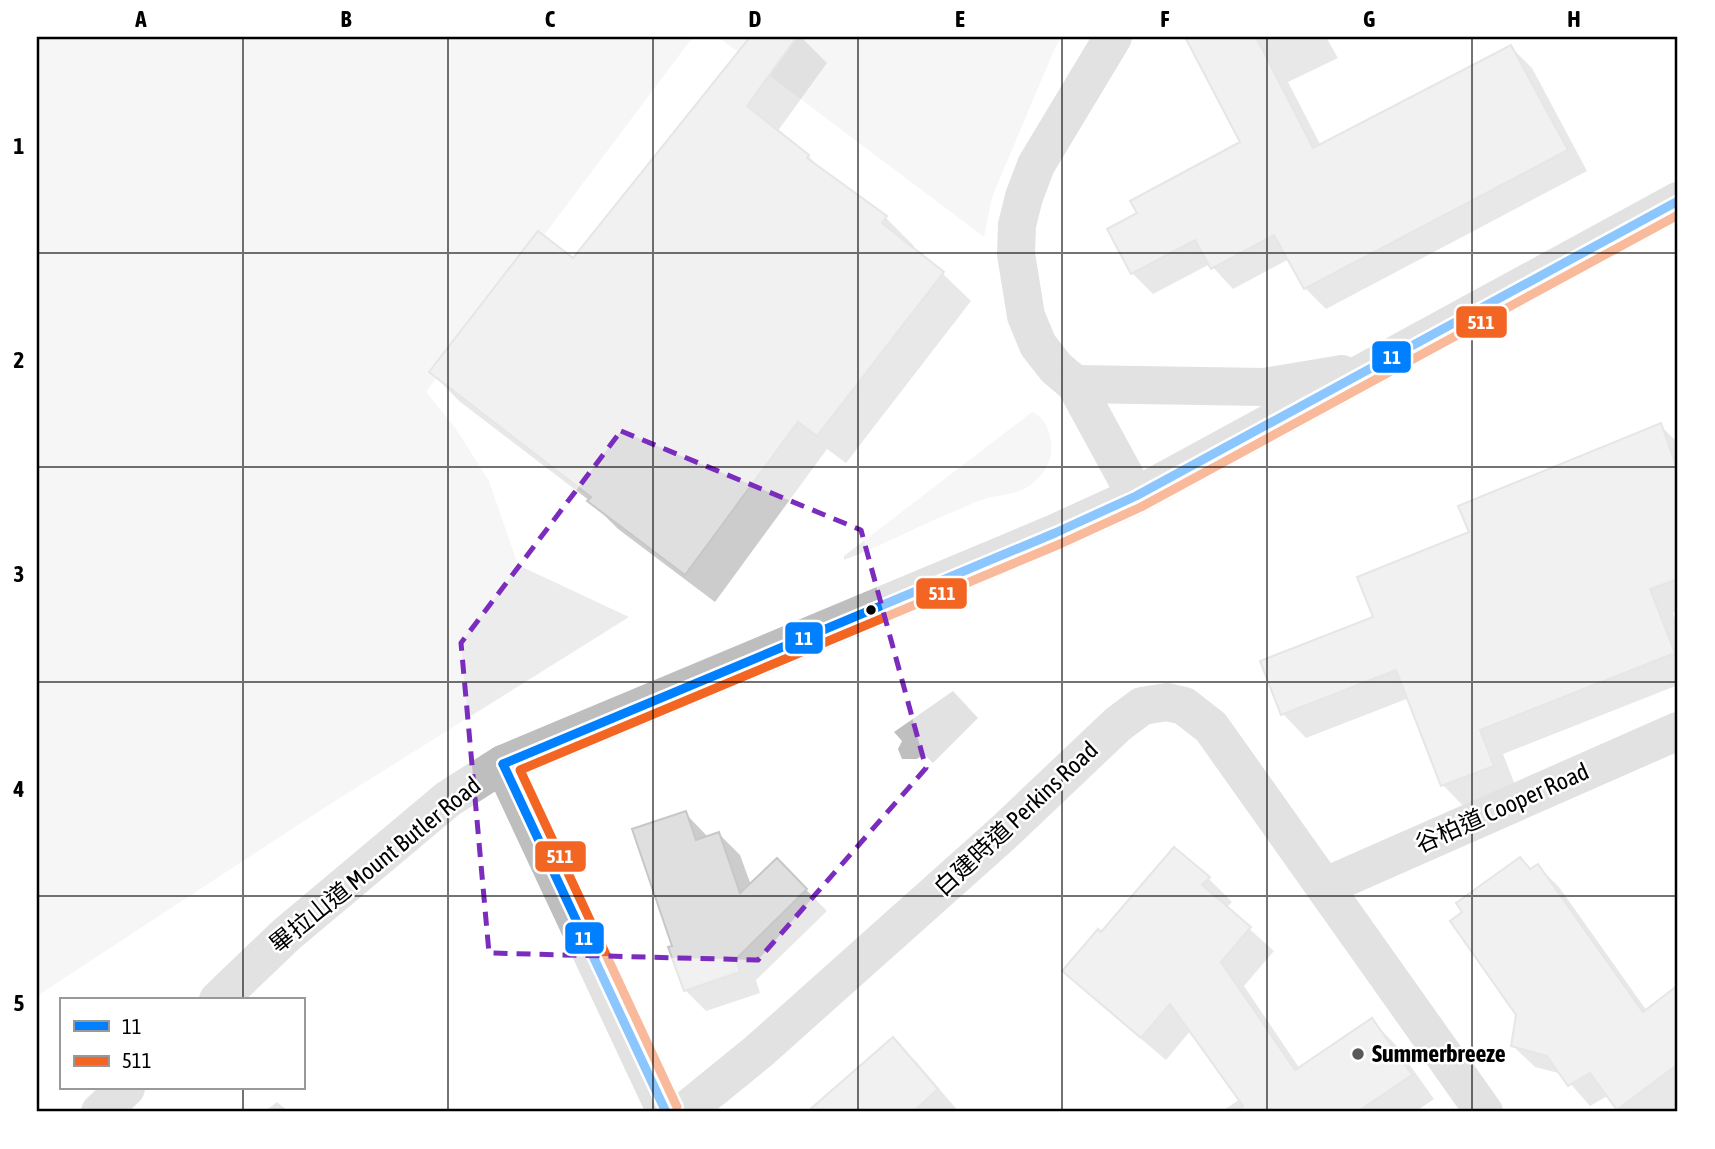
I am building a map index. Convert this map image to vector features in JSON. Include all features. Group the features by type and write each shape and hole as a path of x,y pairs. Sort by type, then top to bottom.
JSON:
{"street":[{"path":"1113,37 1036,165 1017,225 1016,254 1026,316 1038,345 1056,368 1075,384 1136,496"},
{"name":"畢拉山道 Mount Butler Road","path":"220,998 287,934 448,799 503,764 1034,542 1136,496 1678,201"},
{"path":"1075,384 1264,387 1370,369"},
{"name":"白建時道 Perkins Road","path":"684,1112 760,1051 1002,834 1118,724 1143,706 1167,702 1184,706 1211,727 1484,1112"},
{"name":"谷柏道 Cooper Road","path":"1326,886 1678,731"},
{"path":"503,764 666,1112"},
{"path":"100,1112 123,1090"}],"highlighted area":[{"path":"621,431 861,530 926,768 758,960 489,953 461,643"}],"shaded area":[{"path":"37,37 693,37 426,392 456,429 489,481 518,565 629,617 324,808 37,996"},
{"path":"718,37 1062,37 992,197 984,237"},
{"path":"1032,412 1046,425 1051,450 1046,469 1032,484 1018,492 973,503 844,560 844,556"},
{"path":"953,691 978,718 933,763 924,754 917,759 902,759 898,749 902,741 894,732"}],"building":[{"path":"750,37 797,37 747,106 809,155 807,158 887,216 882,223 944,272 817,436 798,422 685,575 587,501 591,497 429,372 538,231 573,258"},
{"path":"1185,37 1256,37 1313,148 1511,45 1568,150 1304,289 1274,235 1211,269 1195,240 1131,274 1107,229 1137,213 1130,201 1240,142"},
{"path":"1661,423 1678,471 1678,579 1650,589 1675,653 1480,730 1494,766 1441,786 1396,670 1281,715 1260,661 1373,617 1357,577 1469,532 1458,506"},
{"path":"686,811 696,840 719,832 740,893 777,858 807,889 736,959 740,972 684,991 668,947 672,946 632,829"},
{"path":"1174,847 1210,877 1202,885 1251,927 1221,962 1295,1070 1372,1018 1412,1075 1357,1112 1233,1112 1243,1106 1170,1004 1141,1038 1062,971 1098,929 1101,932"},
{"path":"1520,857 1530,869 1538,864 1643,1012 1678,985 1678,1064 1617,1110 1590,1073 1568,1086 1547,1056 1511,1046 1516,1015 1450,921 1462,912 1456,903"},
{"path":"893,1037 938,1089 913,1112 807,1112"}],"transit line":[{"name":"11","path":"503,764 1055,533 1136,496 1678,201"},
{"name":"511","path":"677,1107 520,770 1060,544 1141,507 1678,215"},
{"name":"11","path":"503,764 666,1112"}],"place":[{"name":"Summerbreeze","path":"1358,1054"}]}
